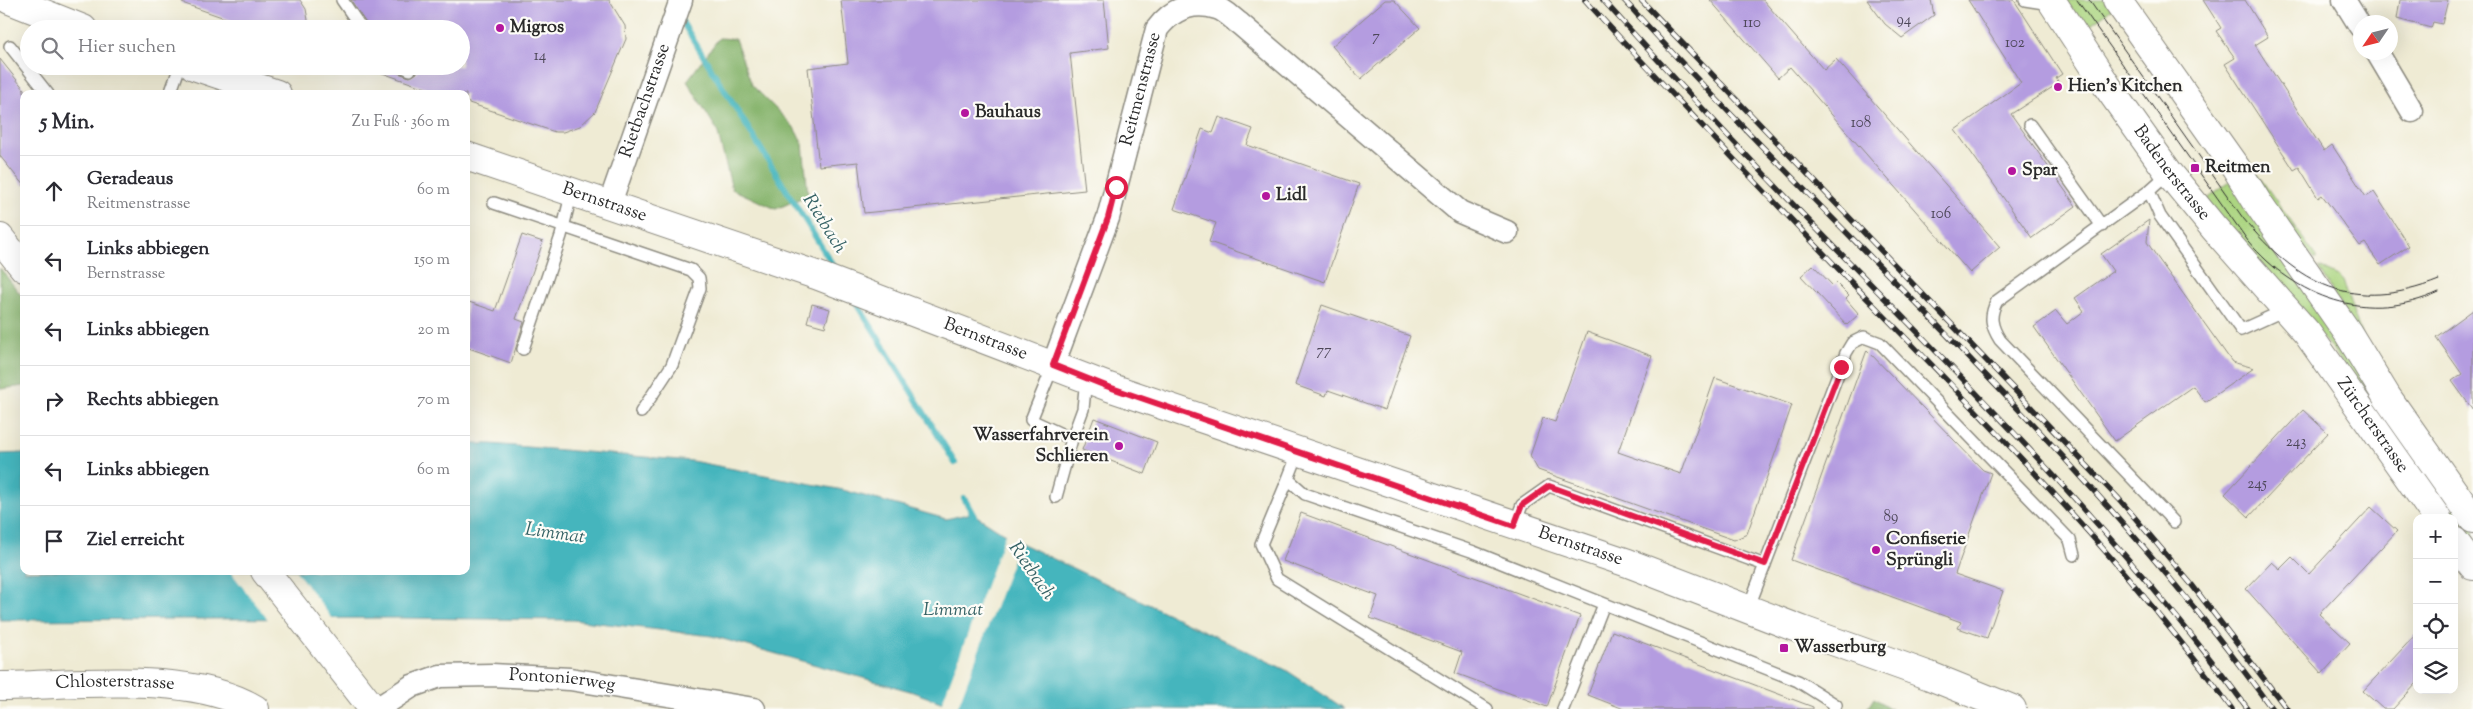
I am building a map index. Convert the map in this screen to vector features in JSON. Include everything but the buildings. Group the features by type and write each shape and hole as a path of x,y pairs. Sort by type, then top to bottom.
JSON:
{"main road":[{"path":"10,0 60,20"},
{"name":"Zürcherstrasse","path":"2117,0 2236,168 2258,205 2349,336 2387,397 2473,519"},
{"name":"Badenerstrasse","path":"2052,1 2107,86 2169,173 2214,228 2307,333"},
{"path":"221,75 265,90"},
{"name":"Bernstrasse","path":"470,157 610,203 816,275 1086,378 1514,526 1628,563 1930,676 2012,709"},
{"path":"0,238 20,263"},
{"name":"Zürcherstrasse","path":"2307,333 2434,514"},
{"path":"2458,546 2473,566"},
{"path":"267,575 372,709"},
{"name":"Chlosterstrasse","path":"0,686 143,683 177,685 215,692 255,709"}],"street":[{"name":"Rietbachstrasse","path":"610,203 682,0"},
{"path":"2344,0 2353,15"},
{"name":"Reitmenstrasse","path":"1053,365 1108,218 1157,29 1165,18 1176,11 1192,5 1218,8 1240,24 1460,212 1507,232"},
{"path":"2382,60 2412,111"},
{"name":"Pontonierweg","path":"377,709 412,686 426,680 440,676 492,675 570,679 754,709"}],"lane":[{"path":"342,0 356,20"},
{"path":"2025,0 2044,3 2052,1"},
{"path":"10,46 20,59"},
{"path":"33,75 45,90"},
{"path":"171,90 177,75"},
{"path":"2030,125 2102,226"},
{"path":"2169,173 2149,191 2102,226 1997,301 1991,312 1992,327 2000,340 2174,522"},
{"path":"523,350 563,227 572,191"},
{"path":"2149,191 2160,216 2241,330 2287,309"},
{"path":"494,203 691,270 699,278 700,288 672,365 641,412"},
{"path":"1748,609 1846,353 1852,343 1864,336 1880,343 2070,540 2074,555"},
{"path":"1053,365 1031,420 1072,439"},
{"path":"1056,497 1072,439 1083,409 1086,378"},
{"path":"1299,451 1262,544 1277,579 1487,709"},
{"path":"1288,480 1305,494 1474,552 1798,681 1836,706 1834,709"},
{"path":"1514,526 1522,505 1549,486 1765,564"},
{"path":"1563,709 1604,604"}],"green space":[{"path":"2061,0 2108,0 2113,8 2081,31"},
{"path":"719,38 735,39 752,85 793,126 803,144 808,195 776,209 732,189 717,130 687,81"},
{"path":"2255,171 2316,259 2313,259 2250,175"},
{"path":"2234,179 2473,528 2473,548 2458,527 2458,514 2449,514 2333,350 2202,203"},
{"path":"2319,267 2338,276 2343,281 2367,353"},
{"path":"0,268 20,294 20,386 0,389"},
{"path":"1874,698 1891,709 1867,709"}],"water":[{"name":"Limmat","path":"470,444 491,444 692,461 843,490 946,519 972,513 1016,541 1286,670 1345,709 960,709 910,691 712,636 573,620 399,618 0,620 0,454 20,453 20,575 470,575"}],"pier":[{"path":"1006,532 1020,541 957,709 941,705"},
{"path":"233,575 299,575 334,621 269,621"}],"waterway":[{"name":"Rietbach","path":"681,20 839,275"},
{"name":"Rietbach","path":"855,300 955,463"},
{"name":"Rietbach","path":"964,498 975,518"}],"tram line":[{"path":"2077,0 2248,241 2267,261 2288,278 2311,291 2334,300 2360,305 2386,306 2412,302 2439,292"},
{"path":"2089,0 2243,218 2285,261 2307,276 2329,287 2354,293 2380,294 2408,290 2439,280"}],"railway":[{"path":"1585,0 1750,176 2049,488 2143,596 2232,709"},
{"path":"1603,0 1682,87 2041,461 2148,582 2248,709"},
{"path":"1624,0 1706,88 2041,433 2122,522 2199,614 2272,709"},
{"path":"1641,0 2119,499 2192,585 2287,709"}],"place":[{"name":"Migros","path":"500,28"},
{"name":"Hien's Kitchen","path":"2058,87"},
{"name":"Bauhaus","path":"965,113"},
{"name":"Reitmen","path":"2195,168"},
{"name":"Spar","path":"2012,171"},
{"name":"Lidl","path":"1266,196"},
{"name":"Wasserfahrverein Schlieren","path":"1119,446"},
{"name":"Confiserie Sprüngli","path":"1876,550"},
{"name":"Wasserburg","path":"1784,648"}],"route":[{"path":"1116,187 1108,218 1065,338 1053,365 1106,386 1514,526 1522,505 1549,486 1765,564 1841,367"}]}
